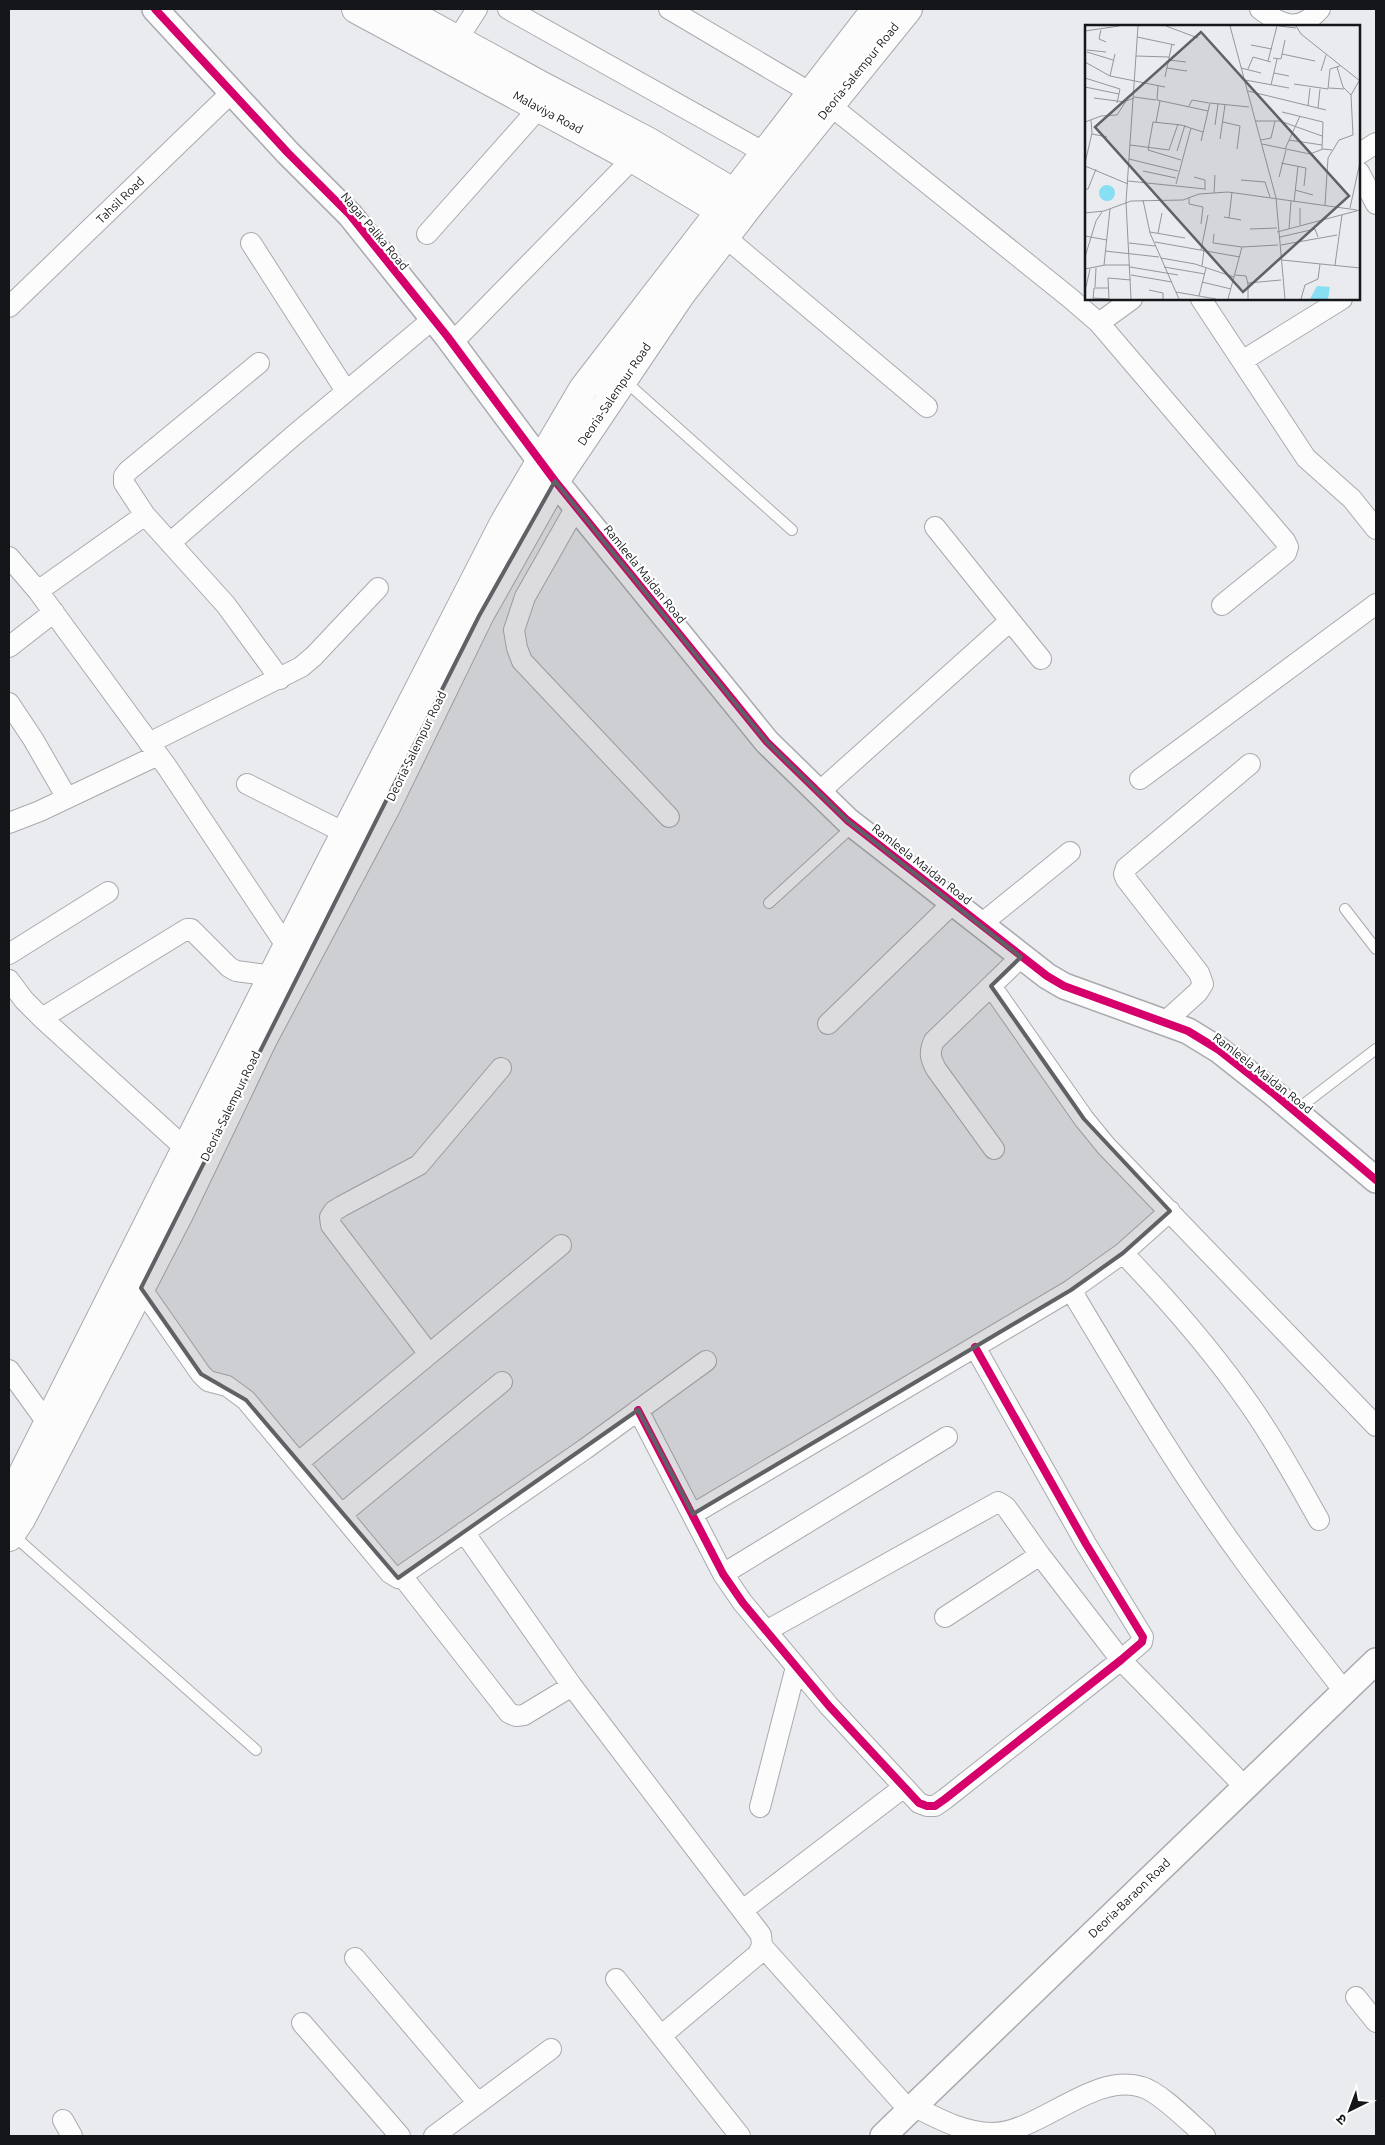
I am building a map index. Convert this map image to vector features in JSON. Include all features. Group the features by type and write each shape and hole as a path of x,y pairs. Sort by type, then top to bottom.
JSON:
{"main road":[{"name":"Malaviya Road","path":"356,9 452,48 641,150 734,213"},
{"name":"Malaviya Road","path":"401,9 452,48 539,108 641,150"},
{"name":"Deoria-Salempur Road","path":"10,1534 22,1519 180,1212 263,1039 385,809 479,616 547,471 582,389 734,213 821,99 876,9"},
{"name":"Deoria-Salempur Road","path":"9,1501 287,947 504,523 624,380 734,213 765,153 821,99 908,9"}],"street":[{"name":"Nagar Palika Road","path":"155,9 350,215 452,343 547,471"},
{"path":"452,48 477,9"},
{"path":"508,9 765,153"},
{"path":"669,9 821,99 1099,323 1288,546 1286,553 1222,605"},
{"path":"1260,9 1274,20 1287,25"},
{"path":"1297,25 1312,18 1320,9"},
{"name":"Tahsil Road","path":"9,307 232,92"},
{"path":"427,234 539,108"},
{"path":"1360,153 1376,143"},
{"path":"452,343 641,150"},
{"path":"1360,174 1376,204"},
{"path":"734,213 927,407"},
{"path":"251,243 346,392"},
{"path":"1099,323 1131,300"},
{"path":"1202,300 1306,458 1352,499 1376,529"},
{"path":"1242,361 1340,300"},
{"path":"170,543 433,319"},
{"path":"259,363 128,470 124,476 124,483 145,516 226,605 280,678"},
{"name":"Ramleela Maidan Road","path":"547,471 767,742 818,793 854,825 1021,957 1064,986 1188,1031 1219,1050 1376,1180"},
{"path":"576,507 525,597 514,630 517,648 522,660 669,817"},
{"path":"38,591 145,516"},
{"path":"935,527 1041,660"},
{"path":"9,557 54,612 154,749 287,947"},
{"path":"9,823 67,798 300,667 314,656 378,588"},
{"path":"1140,779 1376,604"},
{"path":"9,647 54,612"},
{"path":"818,793 1010,621"},
{"path":"9,703 33,739 67,798"},
{"path":"1165,1022 1198,992 1203,984 1199,973 1124,874 1126,868 1250,764"},
{"path":"247,784 345,833"},
{"path":"980,925 1070,852"},
{"path":"9,954 108,892"},
{"path":"828,1024 953,903"},
{"path":"42,1018 186,929 191,929 229,967 236,971 273,976"},
{"path":"994,1149 936,1068 931,1058 930,1050 934,1041 1021,957"},
{"path":"9,980 24,1000 42,1018 186,1149"},
{"path":"992,986 1084,1119 1106,1146 1376,1426"},
{"path":"429,1354 331,1225 330,1217 334,1211 342,1206 419,1165 501,1068"},
{"path":"693,1514 1071,1290 1123,1253 1170,1211"},
{"path":"299,1462 561,1245"},
{"path":"1123,1253 1169,1301 1217,1360 1251,1406 1287,1462 1319,1520"},
{"path":"141,1288 201,1374 208,1381 227,1386 246,1400 390,1573 398,1578 638,1410 706,1360"},
{"path":"1071,1290 1150,1421 1211,1514 1245,1562 1344,1691"},
{"path":"638,1410 723,1574 743,1603 828,1706 919,1803 926,1806 935,1806 1121,1660 1142,1642 1143,1637 1086,1544 975,1347"},
{"path":"9,1370 48,1424"},
{"path":"342,1514 502,1382"},
{"path":"723,1574 947,1437"},
{"path":"766,1631 998,1502 1006,1507 1040,1556 1121,1660 1245,1787"},
{"path":"464,1532 572,1686 761,1936 762,1946 757,1955 661,2036"},
{"path":"945,1617 1040,1556"},
{"path":"402,1576 509,1713 516,1716 524,1715 572,1686"},
{"name":"Deoria-Baraon Road","path":"883,2136 1376,1660"},
{"path":"760,1807 796,1667"},
{"path":"743,1910 904,1787"},
{"path":"762,1946 911,2108 949,2124 973,2131 1010,2133 1093,2092 1121,2084 1143,2087 1162,2099 1205,2136"},
{"path":"355,1958 478,2103"},
{"path":"616,1979 740,2136"},
{"path":"1356,1997 1376,2022"},
{"path":"302,2023 400,2136"},
{"path":"434,2136 552,2049"}],"lane":[{"path":"624,380 792,530"},
{"path":"769,903 854,825"},
{"path":"1345,909 1376,949"},
{"path":"1295,1111 1376,1049"},
{"path":"10,1534 256,1750"}],"highlighted area":[{"path":"555,481 767,742 847,820 1021,957 991,986 1084,1119 1170,1211 1123,1253 1071,1290 693,1514 638,1410 398,1578 246,1400 201,1374 141,1288 479,616"}],"cycle path":[{"path":"155,9 288,153 350,215 447,336 555,481 767,742 847,820 1047,976 1064,986 1188,1031 1219,1050 1376,1180"},
{"path":"638,1410 723,1574 743,1603 829,1706 919,1803 935,1806 1121,1660 1142,1642 1143,1637 1086,1544 975,1347"}]}
